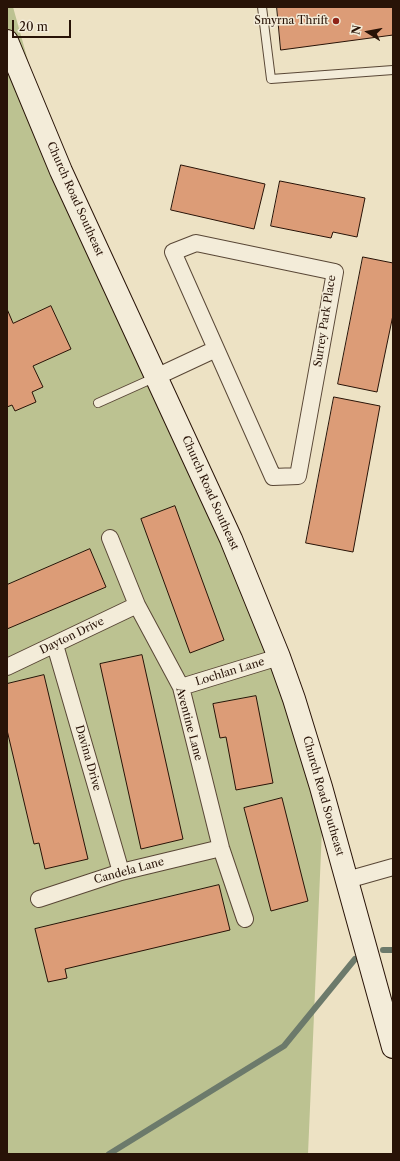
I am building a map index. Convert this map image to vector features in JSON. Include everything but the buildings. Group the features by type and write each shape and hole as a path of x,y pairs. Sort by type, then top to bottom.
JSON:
{"street":[{"name":"Church Road Southeast","path":"7,41 61,171 234,546 279,657 294,699 347,880 393,1047"},
{"name":"Surrey Park Place","path":"196,243 335,272 298,476 273,477 216,349 173,252 196,243"},
{"path":"156,377 216,349"},
{"name":"Aventine Lane","path":"110,538 137,605 181,687 221,848 245,919"},
{"name":"Dayton Drive","path":"7,667 56,645 137,605"},
{"name":"Davina Drive","path":"56,645 121,872"},
{"name":"Lochlan Lane","path":"181,687 279,657"},
{"name":"Candela Lane","path":"39,899 121,872 221,848"},
{"path":"347,880 393,867"}],"lane":[{"path":"262,7 271,79 393,70"},
{"path":"98,403 156,377"}],"green space":[{"path":"7,7 13,7 37,93 248,578 322,829 308,1154 7,1154"}],"waterway":[{"path":"383,950 393,950"},
{"path":"109,1154 284,1046 355,959"}],"place":[{"name":"Smyrna Thrift","path":"336,21"}]}
